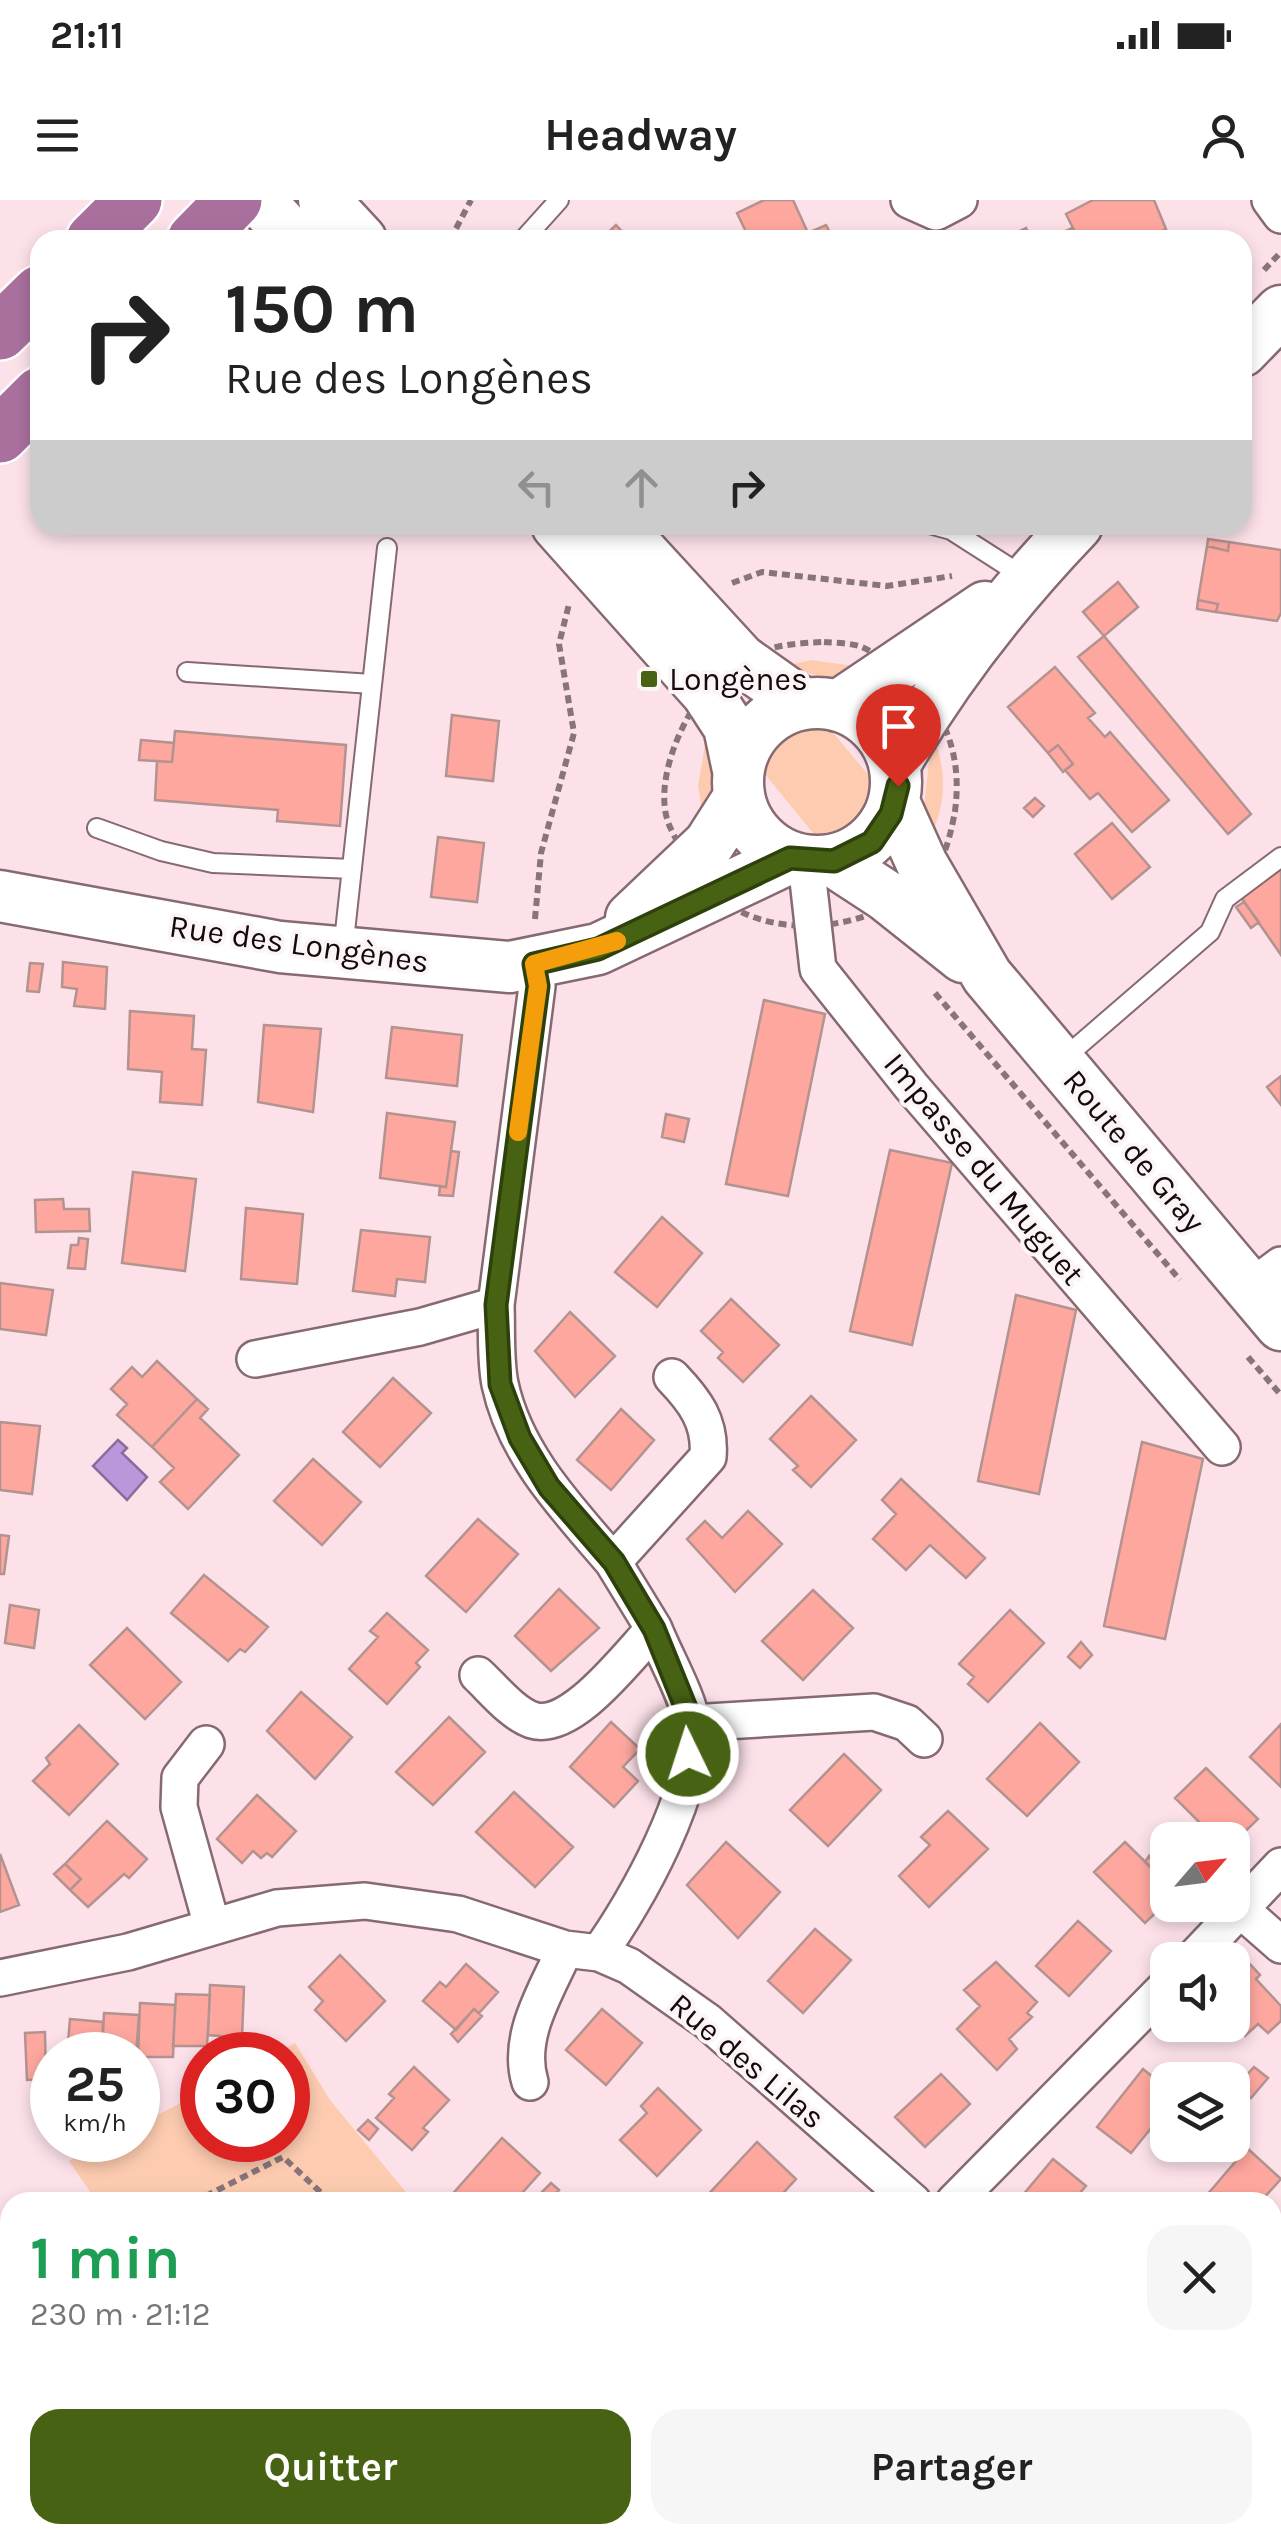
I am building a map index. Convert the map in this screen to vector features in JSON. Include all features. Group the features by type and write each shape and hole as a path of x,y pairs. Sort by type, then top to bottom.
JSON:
{"highway":[{"path":"104,230 134,200"},
{"path":"204,230 234,200"},
{"path":"0,332 30,303"},
{"path":"0,435 30,405"}],"main road":[{"path":"259,200 287,230"},
{"path":"324,200 352,230"},
{"path":"1252,341 1281,311"},
{"path":"724,676 738,784 748,822 766,844 810,860 872,842 895,783 913,687 1009,566 1060,535"},
{"path":"605,544 724,676 820,705 852,710 875,726 895,783"},
{"path":"738,784 750,738 777,713 913,687"},
{"name":"Route de Gray","path":"889,906 895,783"},
{"name":"Rue des Longènes","path":"0,900 280,947 484,968 534,964 598,949 655,926 704,876 709,844 738,784"},
{"name":"Rue des Longènes","path":"704,876 810,860"},
{"name":"Route de Gray","path":"810,860 889,906 987,976 1264,1307"}],"street":[{"path":"909,200 936,212 959,200"},
{"path":"1270,200 1281,215"},
{"name":"Impasse du Muguet","path":"810,860 818,969 911,1086 1222,1447"},
{"path":"530,2082 524,2058 528,2035 582,1951 620,1925 664,1841 682,1784 692,1723 654,1629 614,1562 549,1487 520,1438 500,1384 496,1305 538,986 534,964"},
{"path":"255,1359 420,1328 496,1305"},
{"path":"614,1562 708,1457 705,1421 672,1377"},
{"path":"478,1675 521,1714 534,1720 558,1721 571,1714 654,1629"},
{"path":"692,1723 874,1712 907,1724 924,1738"},
{"path":"206,1744 180,1778 179,1806 212,1926"},
{"path":"1250,1900 1281,1866"},
{"name":"Rue des Lilas","path":"0,1978 128,1952 277,1908 366,1900 458,1914 629,1966 707,2020 902,2192"},
{"path":"1250,1918 1281,1945"},
{"path":"1210,1942 1229,1922"},
{"path":"964,2192 1150,2003"}],"lane":[{"path":"532,230 560,200"},
{"path":"959,535 1009,566"},
{"path":"342,954 386,548"},
{"path":"186,672 372,684"},
{"path":"97,828 213,863 352,869"},
{"path":"1058,1062 1210,932 1225,899 1281,857"}],"path":[{"path":"455,230 471,200"},
{"path":"534,964 541,853 574,733 559,644 572,592 605,544"},
{"path":"732,583 762,572 887,586 1009,566"},
{"path":"824,642 863,647 913,687 953,743 958,783 953,822 938,866 889,906 814,929 781,925 751,914 704,876 668,825 666,784 676,736 724,676 781,644 824,642"},
{"path":"928,984 1192,1293"},
{"path":"1264,1307 1281,1395"},
{"path":"214,2192 283,2157 320,2192"}],"shaded area":[{"path":"812,660 867,668 839,678 818,676 788,665"},
{"path":"825,723 882,791 865,819 850,832 817,838 764,773 773,753 786,738"},
{"path":"932,732 943,786 940,812 930,838 923,817"},
{"path":"706,739 715,761 717,781 704,822 698,786"},
{"path":"118,1440 127,1448 122,1453 147,1477 127,1500 93,1466"},
{"path":"310,2067 330,2100 406,2192 90,2192 70,2162 160,2162 160,2114 180,2103 180,2162 310,2162"}],"building":[{"path":"764,200 793,200 807,230 745,230 737,213"},
{"path":"1093,200 1154,200 1166,229 1074,230 1066,214"},
{"path":"1208,539 1229,542 1228,551 1207,546"},
{"path":"1229,542 1281,550 1281,613 1277,621 1216,612 1218,604 1198,600 1207,546 1228,551"},
{"path":"1118,582 1138,607 1104,636 1083,612"},
{"path":"1198,600 1218,604 1216,612 1197,609"},
{"path":"1104,636 1251,814 1228,834 1078,657"},
{"path":"1055,667 1095,713 1088,718 1105,737 1110,732 1169,800 1132,832 1098,793 1090,799 1065,770 1073,764 1058,745 1048,753 1008,707"},
{"path":"452,715 499,721 493,781 446,776"},
{"path":"175,731 346,745 340,826 277,821 278,810 155,800 157,761 172,762"},
{"path":"141,740 174,743 172,762 139,760"},
{"path":"1058,745 1073,764 1063,772 1048,753"},
{"path":"1035,798 1044,806 1033,817 1024,808"},
{"path":"1112,823 1150,867 1112,899 1075,854"},
{"path":"438,837 484,843 477,902 431,897"},
{"path":"1281,869 1281,955 1241,897"},
{"path":"1244,902 1259,922 1251,928 1236,907"},
{"path":"63,962 107,967 105,1009 74,1006 77,989 62,987"},
{"path":"30,963 43,964 39,992 27,991"},
{"path":"764,1000 825,1014 788,1196 726,1184"},
{"path":"130,1011 194,1016 192,1049 206,1050 202,1105 160,1102 162,1072 128,1069"},
{"path":"264,1025 321,1029 313,1112 258,1102"},
{"path":"392,1027 462,1035 457,1086 386,1078"},
{"path":"1281,1076 1281,1105 1267,1087"},
{"path":"387,1113 455,1122 446,1187 380,1178"},
{"path":"666,1114 689,1119 684,1142 662,1137"},
{"path":"890,1150 952,1163 912,1345 850,1331"},
{"path":"451,1151 459,1152 453,1196 439,1195 440,1186 446,1187"},
{"path":"133,1172 196,1179 185,1271 122,1263"},
{"path":"63,1199 64,1209 89,1209 90,1231 36,1232 35,1200"},
{"path":"246,1208 303,1214 297,1284 241,1279"},
{"path":"662,1217 702,1253 657,1307 615,1272"},
{"path":"361,1230 430,1237 425,1282 397,1279 395,1296 353,1291"},
{"path":"79,1238 88,1239 85,1269 68,1268 71,1245 78,1245"},
{"path":"0,1283 53,1290 46,1335 0,1329"},
{"path":"1016,1295 1076,1310 1039,1494 978,1481"},
{"path":"731,1299 779,1345 743,1382 718,1358 723,1352 701,1331"},
{"path":"570,1312 615,1356 575,1397 535,1351"},
{"path":"157,1361 197,1399 152,1447 117,1415 127,1404 111,1389 132,1367 142,1377"},
{"path":"393,1378 431,1413 380,1467 343,1432"},
{"path":"811,1396 856,1440 811,1487 793,1470 798,1466 770,1439"},
{"path":"197,1399 208,1409 200,1418 239,1455 188,1509 160,1482 174,1468 152,1447"},
{"path":"621,1409 654,1440 611,1490 577,1460"},
{"path":"0,1422 40,1426 32,1494 0,1490"},
{"path":"1142,1442 1203,1459 1165,1639 1104,1626"},
{"path":"313,1459 361,1502 322,1545 274,1501"},
{"path":"901,1479 985,1558 966,1578 930,1545 906,1570 873,1539 896,1514 882,1500"},
{"path":"748,1511 782,1544 735,1592 687,1539 705,1521 722,1538"},
{"path":"478,1519 518,1554 466,1612 426,1576"},
{"path":"0,1535 9,1536 4,1574 0,1574"},
{"path":"204,1575 268,1627 245,1652 240,1649 228,1661 171,1613"},
{"path":"559,1589 599,1628 551,1671 515,1636"},
{"path":"813,1590 853,1628 803,1680 762,1641"},
{"path":"10,1605 39,1610 34,1648 5,1643"},
{"path":"1010,1610 1044,1643 988,1702 968,1684 974,1677 959,1664"},
{"path":"387,1613 428,1650 416,1663 420,1667 387,1704 349,1669 378,1637 370,1631"},
{"path":"127,1628 181,1682 145,1719 90,1665"},
{"path":"1081,1642 1092,1655 1080,1668 1068,1657"},
{"path":"301,1692 352,1737 315,1779 267,1731"},
{"path":"449,1717 485,1752 433,1805 396,1772"},
{"path":"611,1722 640,1749 623,1767 638,1781 614,1807 570,1767"},
{"path":"1040,1723 1079,1762 1027,1816 987,1779"},
{"path":"1281,1724 1281,1787 1250,1757"},
{"path":"79,1725 118,1764 69,1815 33,1781 50,1764 46,1758"},
{"path":"844,1754 881,1790 828,1846 790,1810"},
{"path":"1206,1768 1258,1819 1250,1827 1250,1822 1199,1822 1175,1798"},
{"path":"514,1792 573,1847 535,1887 476,1832"},
{"path":"257,1795 296,1831 272,1857 267,1853 261,1858 253,1851 242,1863 217,1839"},
{"path":"948,1811 988,1849 929,1907 899,1876 930,1845 921,1837"},
{"path":"107,1821 147,1859 129,1878 124,1874 88,1907 70,1890 81,1879 65,1864"},
{"path":"726,1842 780,1892 738,1938 687,1885"},
{"path":"1125,1842 1150,1866 1150,1918 1145,1923 1094,1872"},
{"path":"0,1854 19,1905 0,1912"},
{"path":"65,1864 81,1879 70,1890 54,1874"},
{"path":"1078,1921 1111,1951 1069,1996 1036,1966"},
{"path":"815,1929 851,1960 803,2013 768,1981"},
{"path":"340,1955 385,2001 346,2041 315,2010 323,2001 309,1987"},
{"path":"996,1962 1037,2002 1027,2013 1032,2017 1009,2039 1017,2049 997,2070 957,2029 980,2006 964,1990"},
{"path":"466,1964 498,1992 479,2013 474,2009 456,2030 423,2001 440,1982 446,1987"},
{"path":"1250,1964 1260,1975 1256,1979 1281,2006 1281,2021 1268,2033 1258,2024 1250,2031"},
{"path":"210,1985 244,1987 242,2032 208,2032"},
{"path":"176,1994 210,1995 208,2032 180,2032 180,2046 173,2046"},
{"path":"140,2003 175,2005 173,2057 160,2057 160,2032 139,2032"},
{"path":"474,2009 482,2016 458,2042 451,2034"},
{"path":"602,2009 642,2043 606,2085 566,2050"},
{"path":"104,2013 139,2015 138,2032 103,2032"},
{"path":"70,2019 103,2022 103,2032 69,2032"},
{"path":"25,2033 30,2033 30,2080 27,2080"},
{"path":"414,2067 449,2100 423,2128 428,2132 412,2150 376,2118 394,2098 389,2094"},
{"path":"1254,2067 1268,2078 1251,2098 1250,2097 1250,2071"},
{"path":"1143,2069 1150,2075 1150,2129 1131,2153 1097,2127"},
{"path":"941,2074 970,2104 925,2147 895,2117"},
{"path":"658,2088 701,2130 657,2176 620,2140 647,2113 641,2106"},
{"path":"368,2120 378,2129 369,2140 358,2130"},
{"path":"502,2138 540,2173 523,2192 454,2192"},
{"path":"757,2142 796,2179 784,2192 711,2192"},
{"path":"1250,2151 1281,2179 1269,2192 1210,2192 1235,2162 1250,2162"},
{"path":"1053,2159 1086,2186 1081,2192 1025,2192"},
{"path":"551,2183 559,2190 557,2192 542,2192"}],"slow traffic":[{"path":"518,1132 538,986 534,964 617,941"}],"place":[{"name":"Longènes","path":"649,679"}],"route":[{"path":"688,1754 692,1723 654,1629 614,1562 549,1487 520,1438 500,1384 496,1305 538,986 534,964 598,949 655,926 790,858 834,861 872,842 891,814 898,786"}]}
